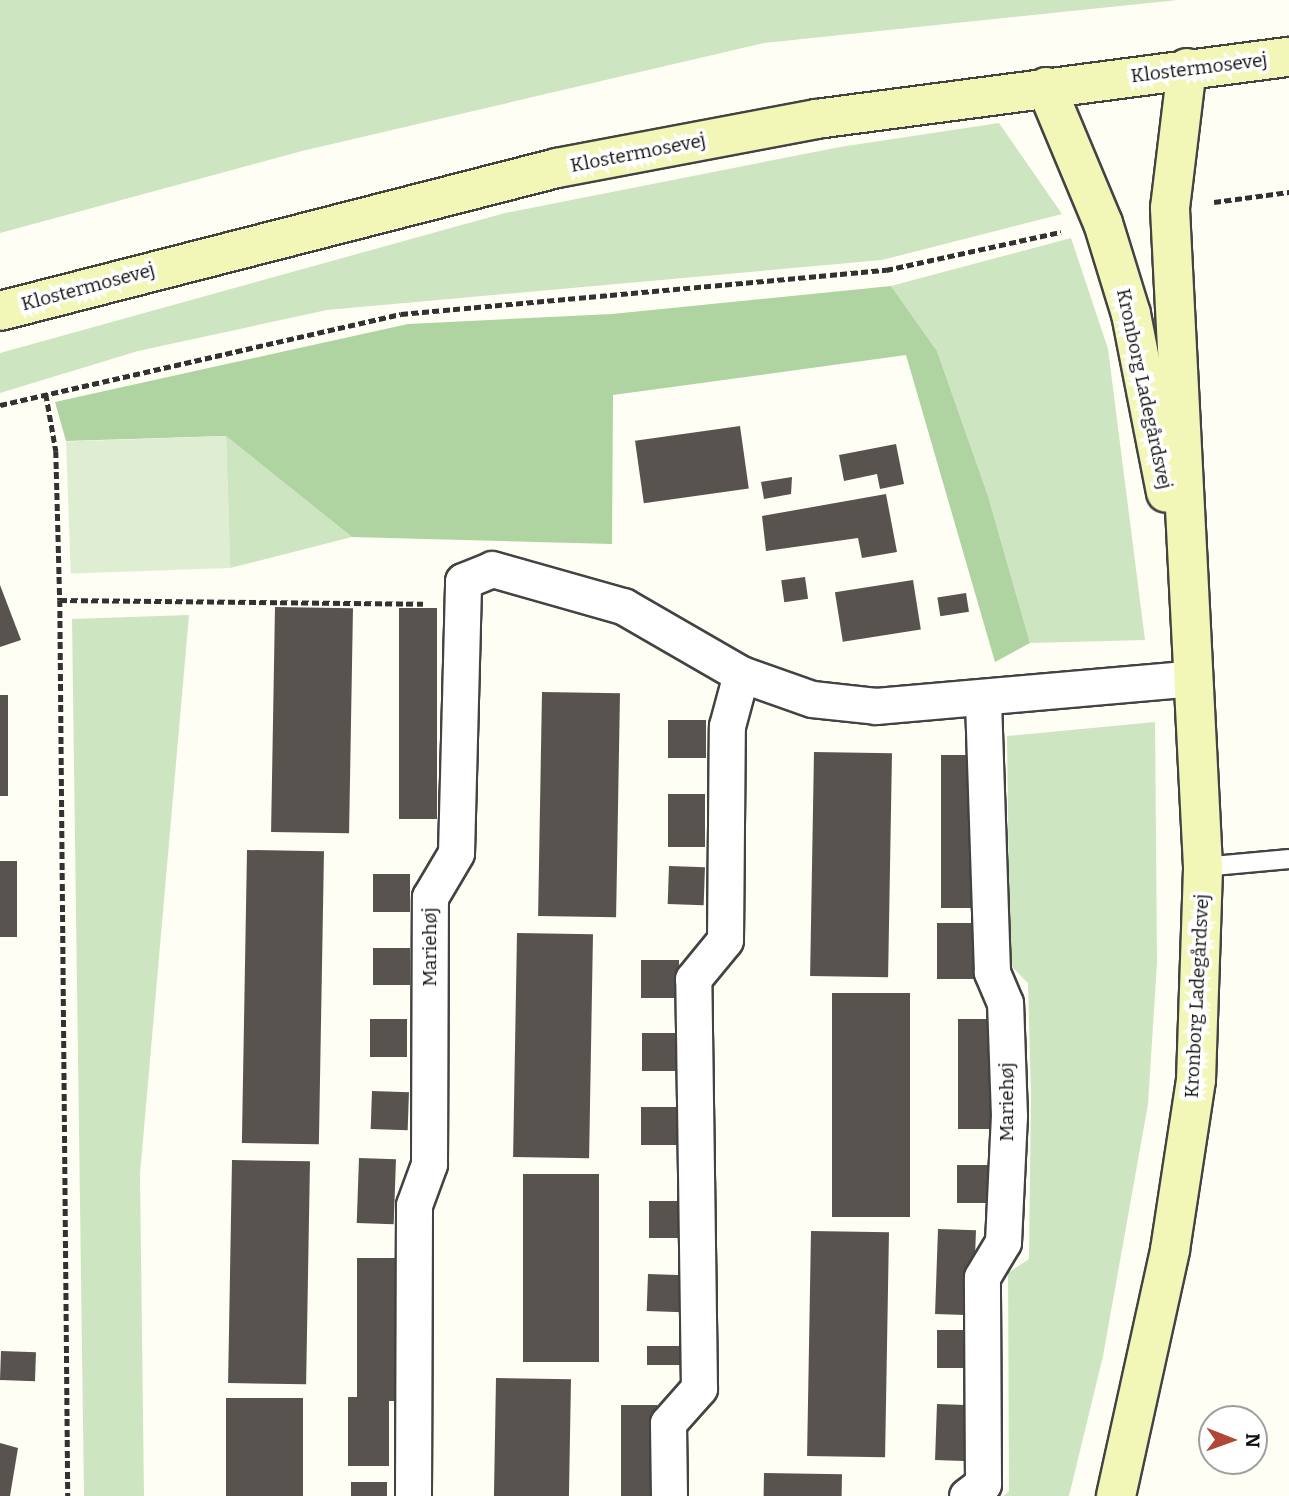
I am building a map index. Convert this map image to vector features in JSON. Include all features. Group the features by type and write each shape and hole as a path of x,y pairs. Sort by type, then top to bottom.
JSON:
{"street":[{"name":"Klostermosevej","path":"0,311 557,169 816,119 1187,68 1289,57"},
{"name":"Kronborg Ladegårdsvej","path":"1116,1496 1170,1250 1196,1080 1203,867 1170,208 1187,68"},
{"name":"Kronborg Ladegårdsvej","path":"1046,87 1103,223 1131,314 1164,490 1186,532"},
{"name":"Mariehøj","path":"413,1496 414,1205 429,1164 430,897 456,853 459,605 463,581 492,569 560,586 623,606 741,674 812,699 876,706 1194,678"},
{"path":"669,1496 668,1423 699,1388 693,979 725,940 727,726 741,674"},
{"name":"Mariehøj","path":"967,1496 983,1484 982,1277 1003,1242 1009,1116 1005,1003 992,972 983,698"}],"lane":[{"path":"1203,867 1289,859"}],"path":[{"path":"1170,208 1289,192"},
{"path":"0,405 401,314 886,270 1103,223"},
{"path":"46,394 56,451 60,600 68,1496"},
{"path":"60,600 459,605"}],"green space":[{"path":"0,0 1178,0 764,43 302,151 0,233"},
{"path":"999,123 1062,214 882,260 327,310 138,351 0,393 0,353 505,213 840,147"},
{"path":"1071,238 1108,349 1145,640 1030,643 988,496 937,351 891,286"},
{"path":"891,286 937,351 988,496 1030,643 995,662 906,355 613,395 612,544 352,537 226,436 66,441 55,402 408,324 612,314"},
{"path":"226,436 352,537 230,568"},
{"path":"226,436 231,568 71,574 66,442"},
{"path":"189,615 140,1174 144,1496 84,1496 72,619"},
{"path":"1155,722 1157,963 1148,1104 1103,1356 1069,1496 1004,1496 1009,1491 1008,1273 1029,1259 1031,1095 1028,983 1010,965 1007,736"}],"building":[{"path":"740,426 749,488 644,503 635,441"},
{"path":"896,444 904,484 880,489 877,474 844,481 839,455"},
{"path":"792,477 791,494 764,499 761,482"},
{"path":"886,494 897,552 862,558 858,538 766,551 762,516"},
{"path":"805,577 808,599 784,602 781,580"},
{"path":"913,580 921,629 843,642 835,592"},
{"path":"0,585 21,640 0,647"},
{"path":"966,593 969,612 940,616 937,598"},
{"path":"275,607 353,608 349,833 271,832"},
{"path":"399,608 437,608 437,819 399,819"},
{"path":"542,692 620,693 616,917 538,916"},
{"path":"0,695 8,695 8,796 0,796"},
{"path":"668,720 706,720 706,758 668,758"},
{"path":"814,752 892,753 888,977 810,976"},
{"path":"941,755 978,755 978,908 941,908"},
{"path":"668,794 705,794 705,847 668,847"},
{"path":"247,850 324,851 319,1144 242,1143"},
{"path":"0,861 17,861 17,937 0,937"},
{"path":"669,866 705,867 704,905 668,904"},
{"path":"373,874 410,874 410,912 373,912"},
{"path":"937,923 975,923 975,979 937,979"},
{"path":"517,933 593,934 589,1158 513,1157"},
{"path":"373,948 410,948 410,985 373,985"},
{"path":"641,960 679,960 679,998 641,998"},
{"path":"832,993 910,993 910,1217 832,1217"},
{"path":"370,1019 407,1019 407,1057 370,1057"},
{"path":"958,1019 995,1019 995,1129 958,1129"},
{"path":"642,1033 680,1033 680,1071 642,1071"},
{"path":"372,1091 409,1092 408,1130 371,1129"},
{"path":"641,1107 678,1107 678,1145 641,1145"},
{"path":"359,1158 396,1159 394,1224 357,1223"},
{"path":"232,1160 310,1161 306,1384 228,1383"},
{"path":"957,1165 994,1165 994,1203 957,1203"},
{"path":"523,1174 599,1174 599,1362 523,1362"},
{"path":"649,1201 685,1201 685,1238 649,1238"},
{"path":"938,1229 976,1230 973,1315 935,1314"},
{"path":"811,1231 889,1232 885,1457 807,1456"},
{"path":"357,1258 396,1258 395,1401 389,1401 389,1466 348,1466 348,1397 357,1397"},
{"path":"648,1274 684,1275 683,1312 647,1311"},
{"path":"937,1330 975,1330 975,1368 937,1368"},
{"path":"647,1346 684,1346 684,1365 647,1365"},
{"path":"1,1351 36,1352 35,1381 0,1380"},
{"path":"496,1378 571,1379 569,1496 494,1496"},
{"path":"226,1398 303,1398 303,1496 226,1496"},
{"path":"937,1404 973,1405 971,1461 935,1460"},
{"path":"621,1405 657,1405 657,1496 621,1496"},
{"path":"0,1443 18,1448 10,1496 0,1496"},
{"path":"764,1473 842,1474 842,1496 764,1496"},
{"path":"351,1482 387,1482 387,1496 351,1496"}]}
